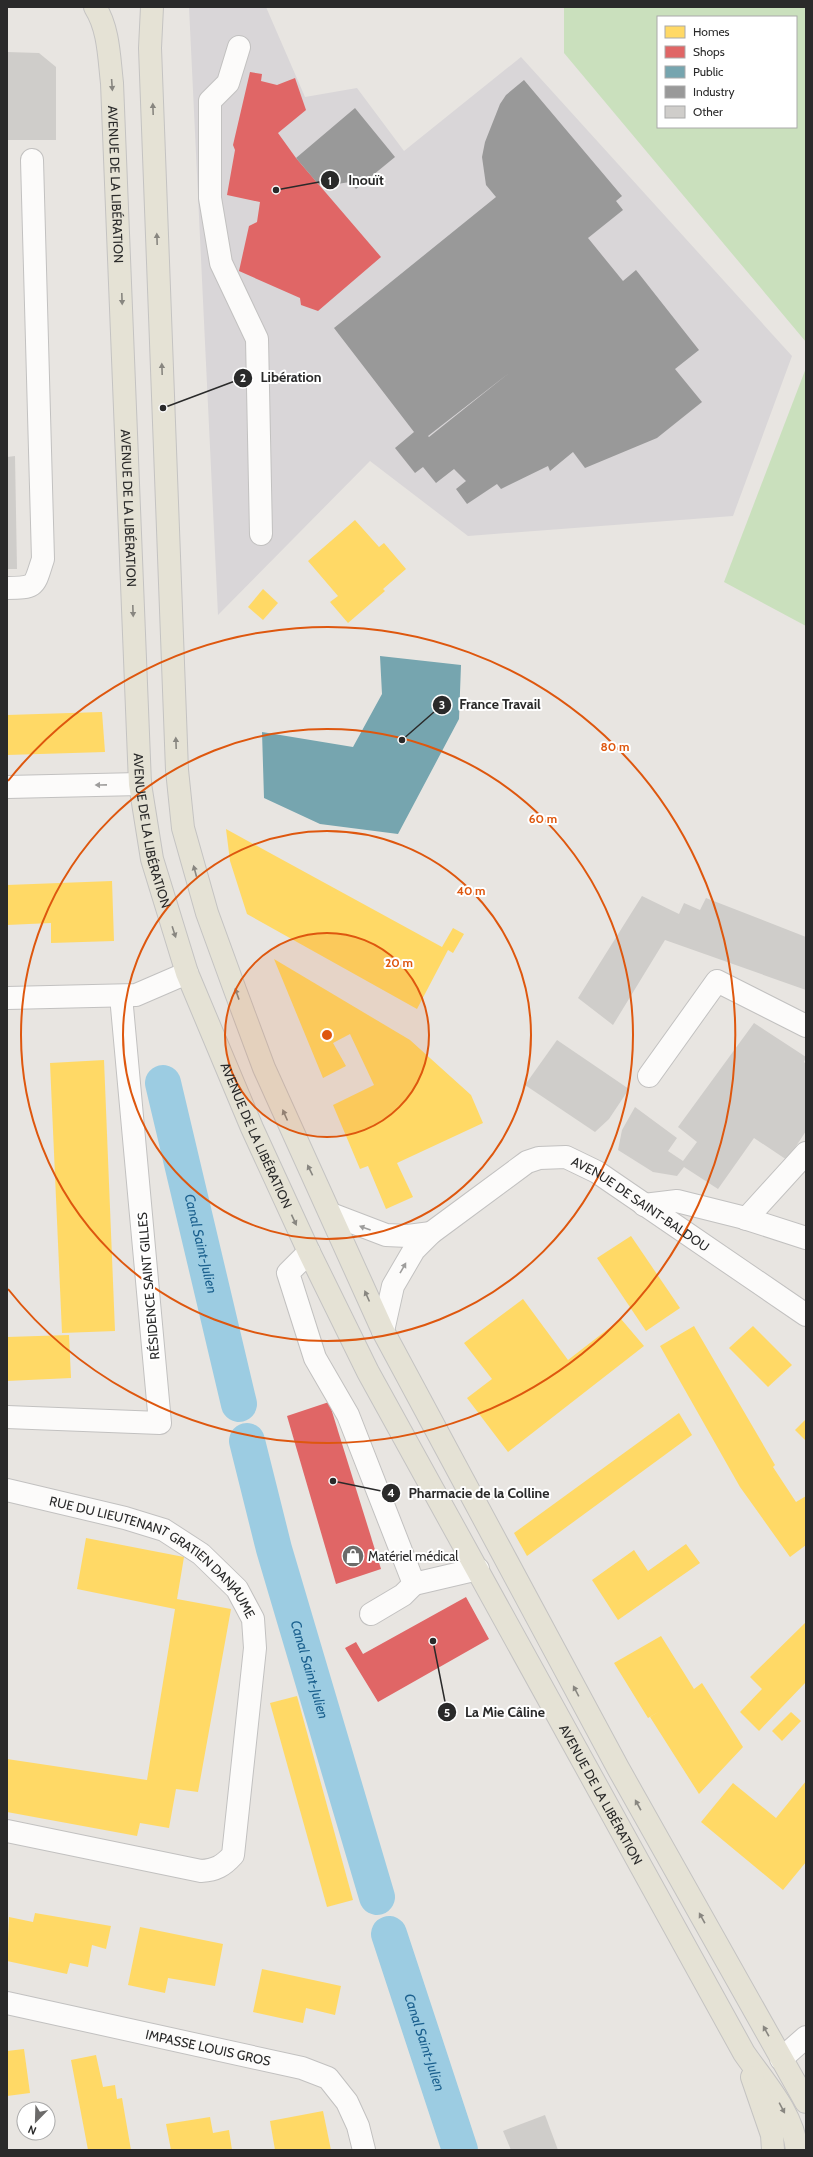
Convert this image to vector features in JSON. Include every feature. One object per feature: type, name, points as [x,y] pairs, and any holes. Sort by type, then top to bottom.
[{"type":"main road","name":"AVENUE DE LA LIBÉRATION","points":[[95,7],[100,15],[108,46],[112,83],[140,784],[152,859],[187,973],[243,1108],[309,1252],[368,1372],[744,2053],[782,2108],[796,2143],[797,2150]]},
{"type":"main road","name":"AVENUE DE LA LIBÉRATION","points":[[152,7],[151,56],[177,770],[183,828],[207,913],[264,1068],[331,1214],[382,1332],[618,1768],[806,2102]]},
{"type":"main road","points":[[744,2053],[772,2135],[773,2150]]},
{"type":"street","points":[[239,47],[228,83],[210,101],[210,198],[220,263],[257,339],[262,534]]},
{"type":"street","points":[[7,588],[28,588],[36,582],[43,559],[32,160]]},
{"type":"street","points":[[7,787],[140,784]]},
{"type":"street","points":[[7,998],[136,995],[187,973]]},
{"type":"street","points":[[649,1076],[718,981],[806,1026]]},
{"type":"street","name":"RÉSIDENCE SAINT GILLES","points":[[7,1417],[160,1423],[121,996]]},
{"type":"street","points":[[746,1219],[806,1153]]},
{"type":"street","name":"AVENUE DE SAINT-BALDOU","points":[[382,1332],[393,1286],[414,1250],[431,1233],[527,1162],[539,1158],[566,1157],[580,1163],[806,1315]]},
{"type":"street","points":[[644,1205],[677,1201],[746,1219],[806,1238]]},
{"type":"street","name":"AVENUE DE SAINT-BALDOU","points":[[331,1214],[386,1235],[408,1236],[431,1233]]},
{"type":"street","points":[[309,1252],[288,1274],[292,1288],[315,1358],[348,1416],[414,1584]]},
{"type":"street","name":"RUE DU LIEUTENANT GRATIEN DANJAUME","points":[[7,1490],[125,1518],[164,1530],[202,1554],[238,1589],[253,1619],[255,1648],[233,1855],[224,1865],[214,1870],[201,1871],[7,1831]]},
{"type":"street","points":[[371,1614],[403,1596],[414,1584],[478,1569]]},
{"type":"street","name":"IMPASSE LOUIS GROS","points":[[7,2003],[302,2068],[328,2078],[347,2102],[358,2126],[364,2150]]},
{"type":"street","points":[[782,2059],[806,2037]]},
{"type":"shaded area","points":[[189,7],[266,7],[305,97],[357,88],[404,151],[521,57],[792,356],[733,516],[468,536],[370,461],[218,615]]},
{"type":"green space","points":[[564,7],[806,7],[806,342],[564,53]]},
{"type":"green space","points":[[806,368],[806,626],[724,582]]},
{"type":"building: Homes","points":[[355,520],[379,547],[384,543],[406,569],[383,589],[385,591],[348,623],[330,602],[338,596],[308,561]]},
{"type":"building: Homes","points":[[263,589],[278,603],[263,620],[248,607]]},
{"type":"building: Homes","points":[[102,712],[105,752],[7,755],[7,715]]},
{"type":"building: Homes","points":[[226,829],[442,947],[453,928],[464,934],[453,953],[448,950],[417,1009],[247,914],[230,861]]},
{"type":"building: Homes","points":[[112,881],[114,941],[51,943],[51,923],[7,925],[7,885]]},
{"type":"building: Homes","points":[[274,959],[410,1040],[471,1095],[483,1123],[397,1163],[413,1197],[386,1209],[368,1166],[360,1169],[333,1105],[374,1085],[350,1034],[333,1043],[346,1066],[323,1078]]},
{"type":"building: Homes","points":[[104,1060],[115,1331],[62,1333],[50,1063]]},
{"type":"building: Homes","points":[[631,1236],[680,1308],[646,1331],[597,1258]]},
{"type":"building: Homes","points":[[523,1299],[568,1360],[621,1319],[644,1346],[508,1452],[467,1398],[492,1379],[464,1343]]},
{"type":"building: Homes","points":[[694,1326],[775,1465],[773,1467],[796,1502],[806,1496],[806,1545],[790,1557],[740,1487],[660,1346]]},
{"type":"building: Homes","points":[[753,1326],[792,1365],[768,1387],[729,1348]]},
{"type":"building: Homes","points":[[69,1335],[71,1378],[7,1381],[7,1337]]},
{"type":"building: Homes","points":[[679,1413],[692,1435],[527,1556],[514,1533]]},
{"type":"building: Homes","points":[[806,1419],[806,1441],[795,1430]]},
{"type":"building: Homes","points":[[86,1538],[184,1557],[177,1599],[231,1609],[198,1792],[176,1789],[169,1828],[140,1823],[137,1836],[7,1812],[7,1759],[147,1780],[175,1609],[77,1589]]},
{"type":"building: Homes","points":[[686,1544],[700,1563],[618,1620],[592,1580],[634,1550],[648,1571]]},
{"type":"building: Homes","points":[[806,1622],[806,1682],[759,1731],[740,1712],[762,1689],[750,1677]]},
{"type":"building: Homes","points":[[661,1636],[694,1689],[702,1683],[743,1747],[699,1794],[650,1717],[660,1711],[648,1718],[614,1663]]},
{"type":"building: Homes","points":[[297,1696],[353,1900],[327,1907],[270,1703]]},
{"type":"building: Homes","points":[[791,1712],[801,1721],[782,1741],[772,1731]]},
{"type":"building: Homes","points":[[806,1781],[806,1862],[783,1890],[701,1822],[733,1783],[776,1818]]},
{"type":"building: Homes","points":[[35,1913],[111,1926],[106,1949],[92,1945],[88,1967],[70,1963],[67,1974],[7,1961],[9,1917],[33,1922]]},
{"type":"building: Homes","points":[[140,1927],[223,1944],[215,1986],[168,1978],[165,1993],[128,1985]]},
{"type":"building: Homes","points":[[262,1969],[341,1986],[335,2015],[306,2008],[303,2023],[253,2012]]},
{"type":"building: Homes","points":[[24,2049],[30,2093],[7,2096],[7,2051]]},
{"type":"building: Homes","points":[[96,2055],[103,2087],[115,2085],[117,2099],[122,2098],[131,2150],[88,2150],[71,2060]]},
{"type":"building: Homes","points":[[323,2111],[331,2150],[275,2150],[270,2121]]},
{"type":"building: Homes","points":[[210,2117],[213,2133],[229,2130],[232,2150],[171,2150],[166,2124]]},
{"type":"building: Shops","points":[[250,72],[262,74],[261,81],[277,85],[295,78],[306,110],[278,133],[296,158],[381,257],[318,311],[301,305],[300,298],[239,271],[249,226],[257,222],[260,202],[227,195],[235,150],[233,145]]},
{"type":"building: Shops","points":[[329,1402],[381,1569],[336,1584],[287,1416]]},
{"type":"building: Shops","points":[[466,1597],[489,1639],[378,1702],[345,1648],[356,1642],[363,1654]]},
{"type":"building: Public","points":[[380,656],[461,665],[459,719],[398,834],[320,824],[264,798],[262,732],[353,747],[382,694]]},
{"type":"building: Industry","points":[[524,80],[622,196],[616,201],[623,210],[588,238],[623,281],[636,270],[699,350],[675,369],[702,402],[657,438],[585,468],[573,452],[550,471],[548,466],[501,489],[497,484],[467,504],[456,489],[466,481],[454,469],[436,483],[423,467],[415,473],[395,448],[414,432],[334,328],[496,197],[486,185],[482,157],[485,142],[500,104],[506,95]],"holes":[[[509,373],[429,437],[428,436]]]},
{"type":"building: Industry","points":[[355,108],[395,157],[356,189],[350,182],[337,184],[327,178],[319,185],[296,158]]},
{"type":"building: Other","points":[[7,52],[39,53],[56,67],[56,140],[7,140]]},
{"type":"building: Other","points":[[15,456],[17,569],[7,569],[7,457]]},
{"type":"building: Other","points":[[642,896],[679,914],[684,903],[700,910],[706,898],[806,937],[806,990],[665,940],[613,1025],[578,998]]},
{"type":"building: Other","points":[[754,1023],[806,1057],[804,1062],[806,1064],[806,1131],[787,1160],[754,1138],[718,1189],[684,1167],[677,1176],[653,1172],[618,1150],[622,1130],[635,1107],[677,1138],[668,1151],[683,1161],[697,1142],[678,1127]]},
{"type":"building: Other","points":[[557,1040],[629,1089],[609,1119],[595,1132],[525,1085]]},
{"type":"building: Other","points":[[545,2115],[558,2150],[511,2150],[503,2131]]},
{"type":"waterway","name":"Canal Saint-Julien","points":[[163,1083],[239,1404]]},
{"type":"waterway","name":"Canal Saint-Julien","points":[[247,1441],[274,1549],[377,1897]]},
{"type":"waterway","name":"Canal Saint-Julien","points":[[389,1934],[460,2150]]},
{"type":"place","name":"Inouït","points":[[276,190]]},
{"type":"place","name":"Libération","points":[[163,408]]},
{"type":"place","name":"France Travail","points":[[402,740]]},
{"type":"place","name":"Pharmacie de la Colline","points":[[333,1481]]},
{"type":"place","name":"Matériel médical","points":[[353,1556]]},
{"type":"place","name":"La Mie Câline","points":[[433,1641]]}]
